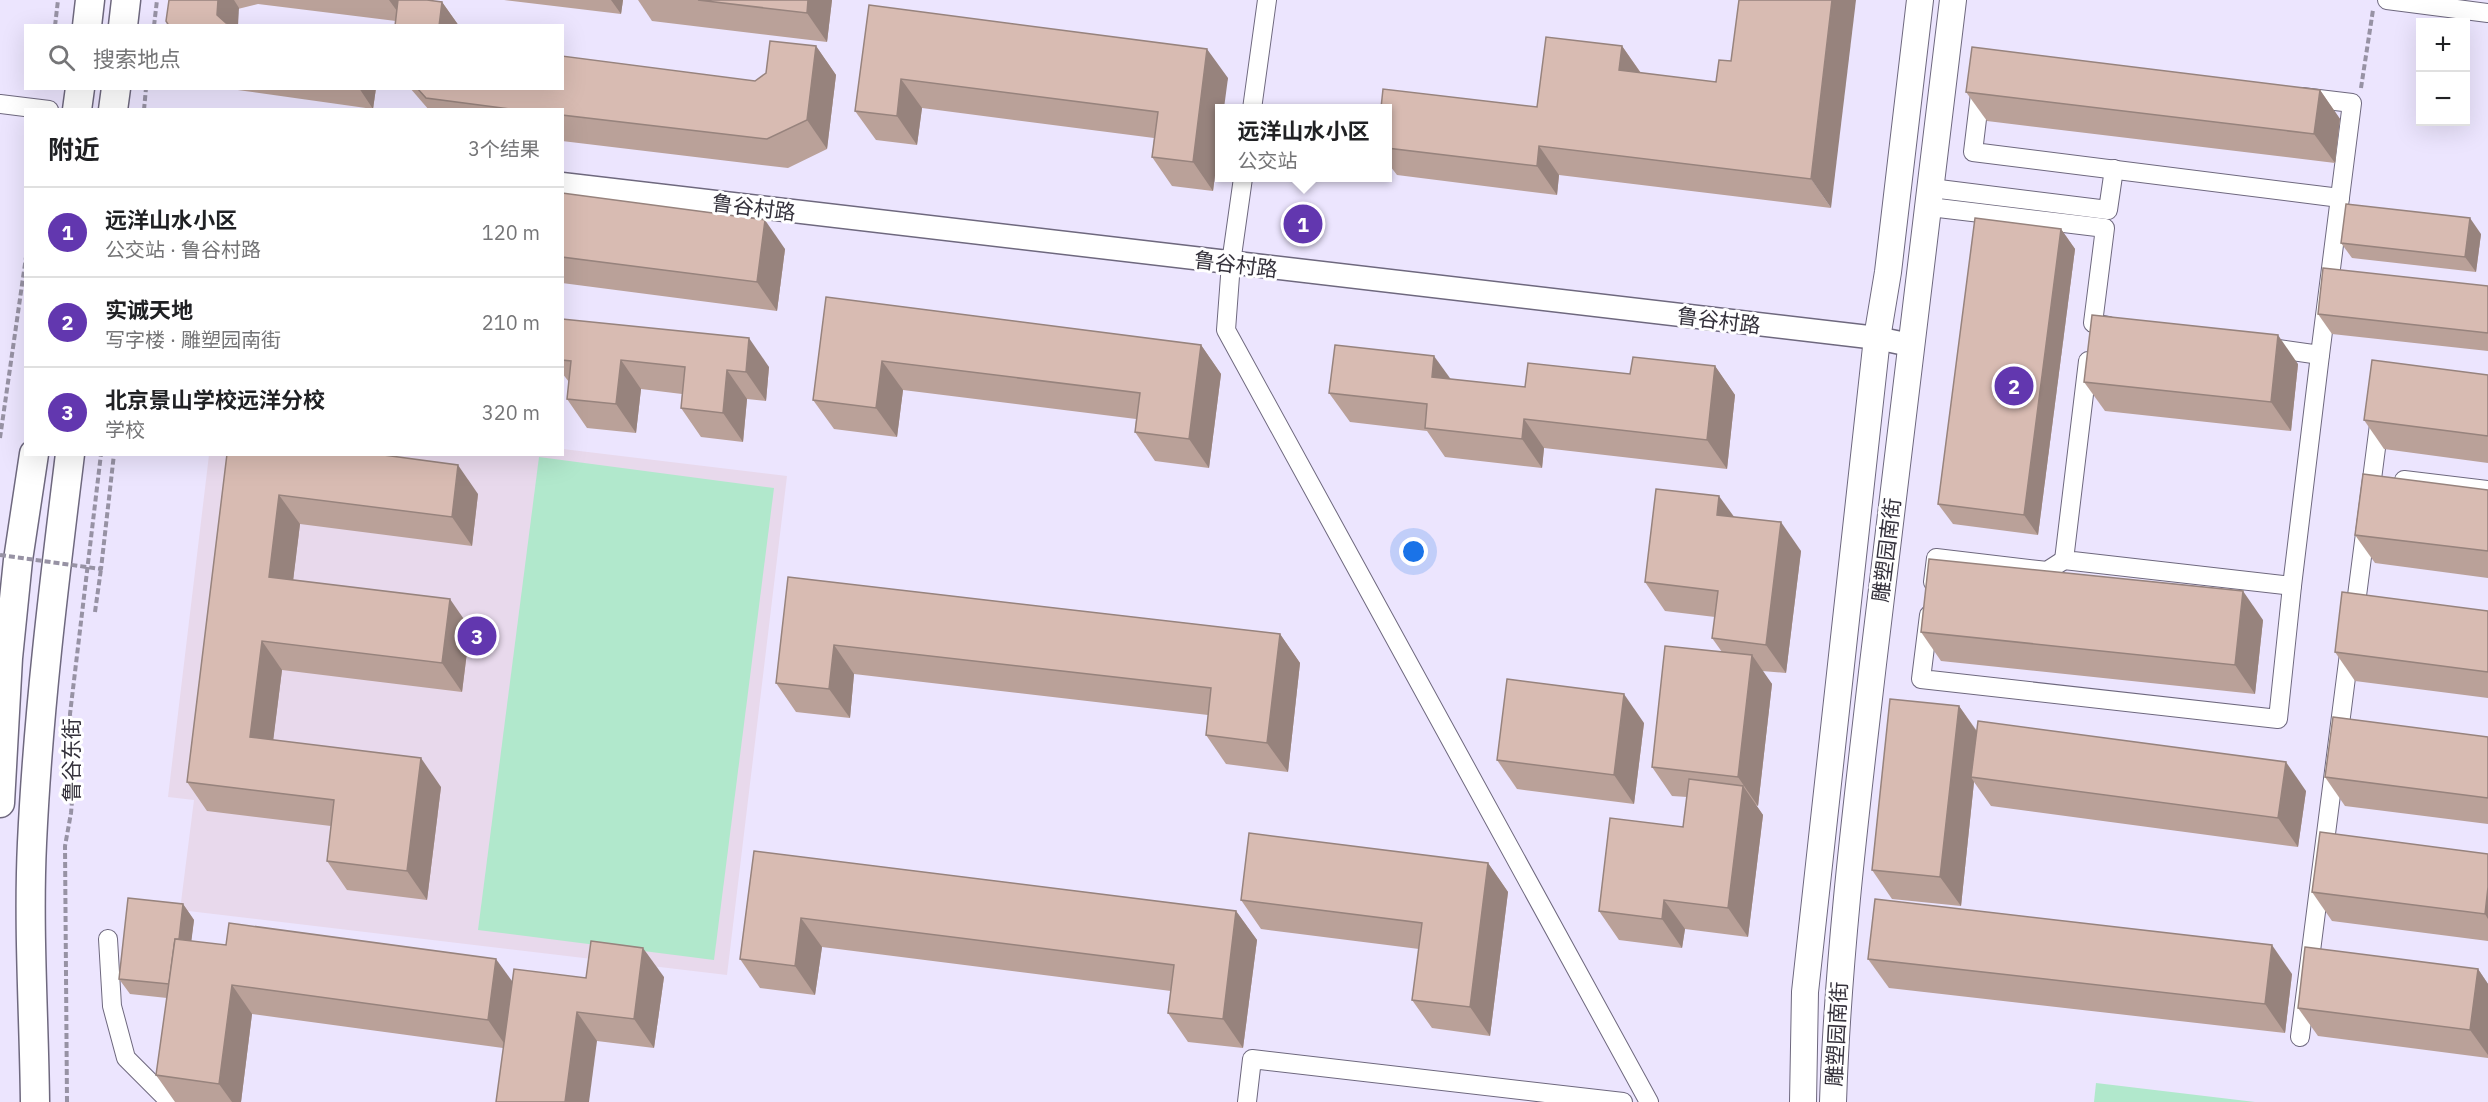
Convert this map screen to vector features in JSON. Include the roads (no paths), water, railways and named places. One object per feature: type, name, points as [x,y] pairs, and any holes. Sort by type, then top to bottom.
[{"type":"main road","points":[[87,24],[90,0]]},
{"type":"main road","points":[[123,24],[126,0]]},
{"type":"main road","name":"雕塑园南街","points":[[1803,1102],[1805,992],[1833,755],[1877,338],[1888,272],[1920,0]]},
{"type":"main road","name":"雕塑园南街","points":[[1833,1102],[1837,1002],[1849,876],[1910,345],[1931,198],[1953,0]]},
{"type":"main road","points":[[77,108],[80,90]]},
{"type":"main road","points":[[113,108],[116,90]]},
{"type":"main road","points":[[0,803],[8,658],[18,560],[34,456]]},
{"type":"main road","name":"鲁谷东街","points":[[35,1102],[32,846],[37,748],[44,664],[70,456]]},
{"type":"street","points":[[1253,104],[1267,0]]},
{"type":"street","points":[[2388,0],[2488,13]]},
{"type":"street","points":[[1983,69],[1973,152],[2340,198]]},
{"type":"street","points":[[2281,94],[2352,103],[2292,586],[2278,719],[1922,679],[1936,558],[2047,572],[2064,560],[2292,586]]},
{"type":"street","points":[[0,104],[33,108]]},
{"type":"street","points":[[2064,560],[2091,335],[2114,170]]},
{"type":"street","points":[[1242,182],[1231,263],[1226,330],[1649,1102]]},
{"type":"street","name":"鲁谷村路","points":[[564,184],[1877,338],[1910,345]]},
{"type":"street","points":[[1931,198],[2107,219]]},
{"type":"street","points":[[2091,335],[2127,328]]},
{"type":"street","points":[[2241,344],[2320,355]]},
{"type":"street","points":[[2300,1037],[2382,398]]},
{"type":"street","points":[[2372,476],[2488,490]]},
{"type":"street","points":[[2357,595],[2381,598]]},
{"type":"street","points":[[2341,722],[2363,724]]},
{"type":"street","points":[[2325,839],[2349,843]]},
{"type":"street","points":[[108,939],[112,1006],[126,1058],[170,1102]]},
{"type":"street","points":[[2310,955],[2334,958]]},
{"type":"street","points":[[1247,1102],[1252,1059],[1623,1102]]},
{"type":"place","name":"远洋山水小区","points":[[1303,224]]},
{"type":"place","name":"实诚天地","points":[[2014,386]]},
{"type":"place","name":"北京景山学校远洋分校","points":[[477,636]]}]
